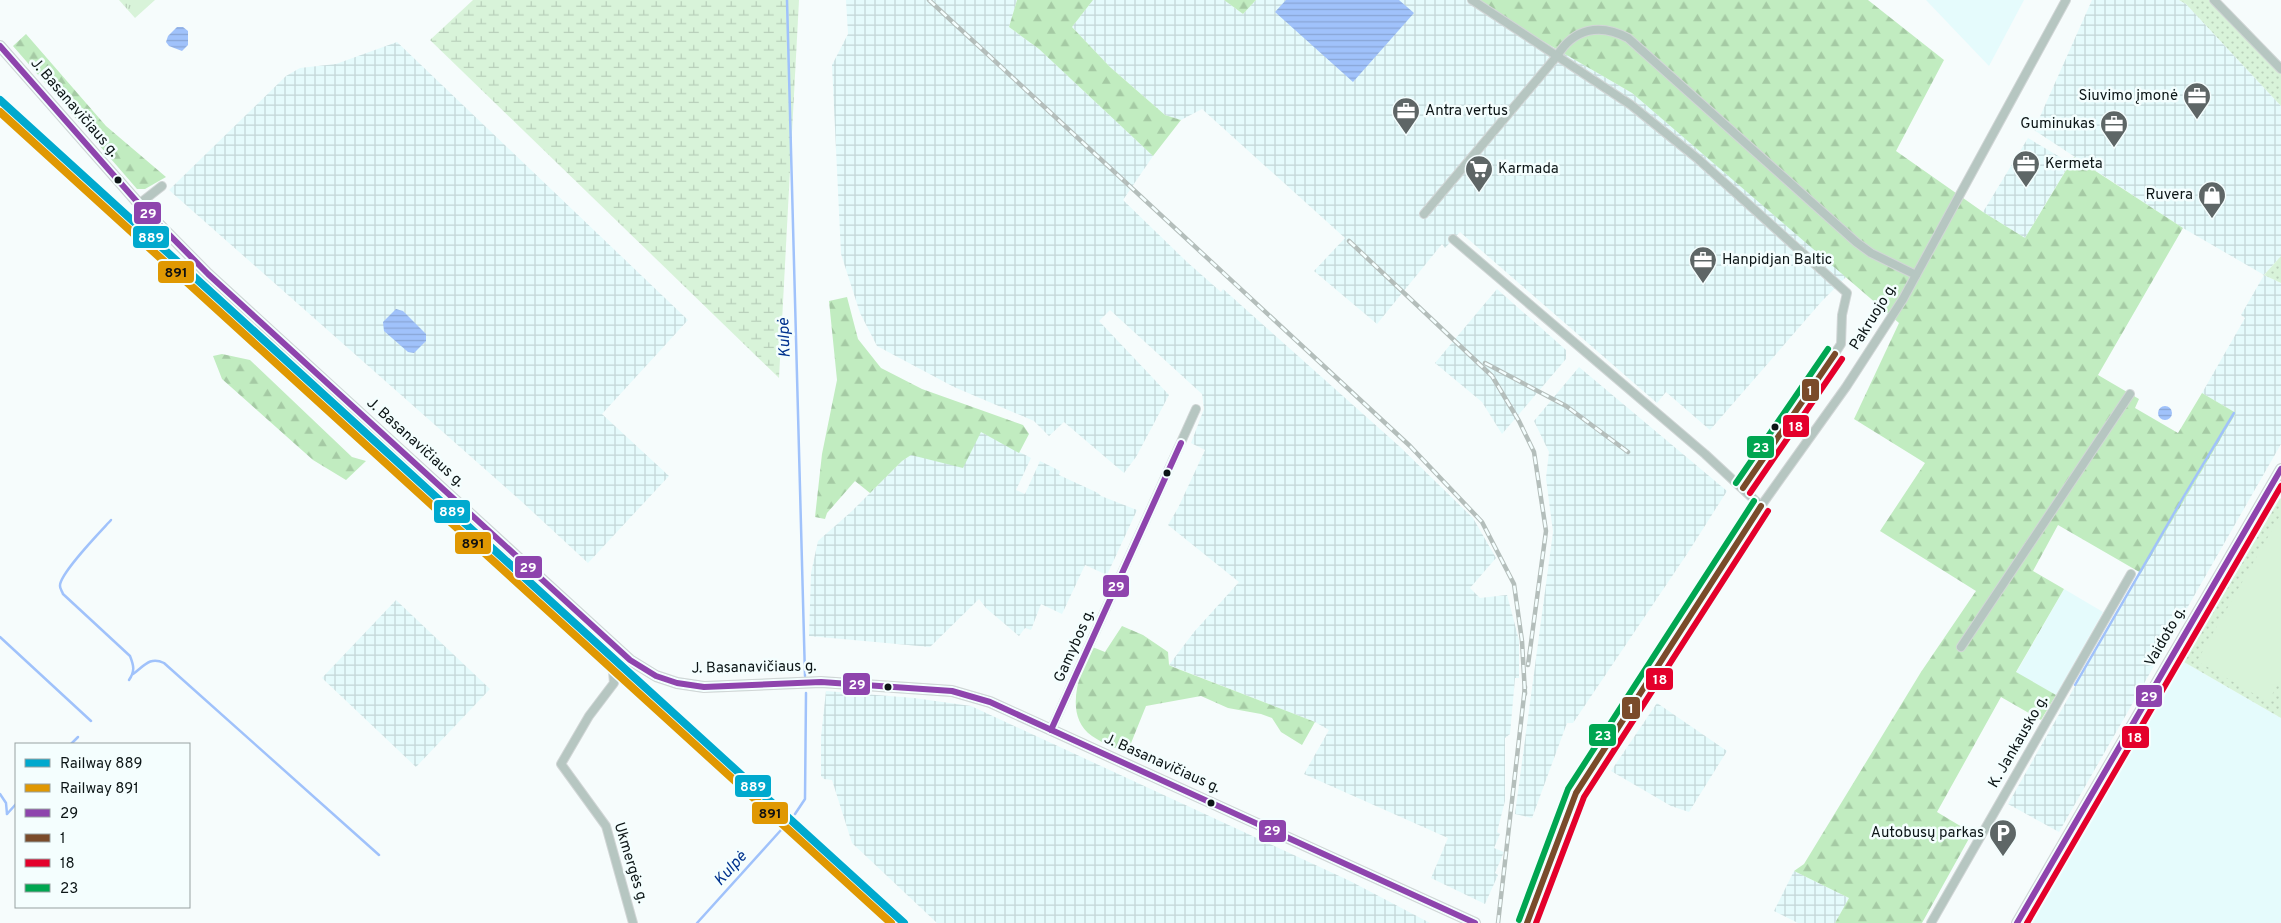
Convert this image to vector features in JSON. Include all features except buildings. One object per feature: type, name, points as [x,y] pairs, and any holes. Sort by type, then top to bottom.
[{"type":"main road","name":"J. Basanavičiaus g.","points":[[0,46],[139,204],[208,274],[630,660],[656,676],[677,683],[704,687],[821,682],[952,691],[990,702],[1475,923]]},
{"type":"main road","name":"Vaidoto g.","points":[[2017,923],[2281,469]]},
{"type":"street","points":[[1472,0],[1631,105],[1698,159],[1847,293],[1842,315],[1841,344],[1761,465],[1743,488]]},
{"type":"street","name":"Pakruojo g.","points":[[1527,923],[1576,793],[1761,506],[1868,354],[1916,275],[2066,0]]},
{"type":"street","points":[[2214,0],[2281,69]]},
{"type":"street","points":[[1424,214],[1563,47],[1573,38],[1585,32],[1609,30],[1628,38],[1856,242],[1871,253],[1916,275]]},
{"type":"street","points":[[139,204],[162,186]]},
{"type":"street","points":[[1453,239],[1743,488],[1761,506]]},
{"type":"street","points":[[1961,647],[2130,394]]},
{"type":"street","name":"Gamybos g.","points":[[1052,730],[1196,409]]},
{"type":"street","name":"Ukmergės g.","points":[[464,532],[608,664],[613,672],[614,683],[589,716],[561,764],[606,826],[632,923]]},
{"type":"street","name":"K. Jankausko g.","points":[[1931,923],[2131,574]]},
{"type":"shaded area","points":[[846,0],[1017,0],[1009,27],[1039,49],[1153,156],[1123,200],[1187,262],[1221,292],[1223,289],[1399,446],[1473,518],[1496,558],[1470,588],[1480,598],[1507,595],[1519,640],[1519,678],[1515,678],[1510,734],[1505,738],[1505,801],[1497,832],[1500,834],[1494,848],[1504,852],[1495,873],[1498,875],[1485,904],[1431,878],[1448,838],[1304,774],[1329,730],[1315,722],[1169,665],[1194,632],[1239,582],[1168,525],[1205,450],[1191,443],[1204,409],[1202,394],[1110,310],[1099,321],[1169,395],[1136,457],[1124,473],[1064,422],[1049,436],[1034,421],[954,387],[877,346],[860,313],[841,254],[832,65],[848,34]]},
{"type":"shaded area","points":[[1093,0],[1224,0],[1243,14],[1256,0],[1472,0],[1632,93],[1846,277],[1822,301],[1710,430],[1666,392],[1657,403],[1460,232],[1445,248],[1442,244],[1377,324],[1314,271],[1345,238],[1202,109],[1181,120],[1165,115],[1110,67],[1072,27]]},
{"type":"shaded area","points":[[1926,0],[2024,0],[1989,66]]},
{"type":"shaded area","points":[[2092,0],[2179,0],[2186,4],[2281,106],[2281,256],[2264,275],[2183,228],[2034,130]]},
{"type":"shaded area","points":[[397,42],[688,320],[602,414],[669,476],[588,563],[521,501],[169,190],[286,76],[300,68],[336,64]]},
{"type":"shaded area","name":"Kermeta","points":[[2028,138],[2070,163],[2025,238],[1983,212]]},
{"type":"shaded area","points":[[2264,275],[2281,283],[2281,444],[2059,832],[2008,804],[2115,616],[2236,413],[2202,393],[2245,318],[2241,315]]},
{"type":"shaded area","points":[[1497,289],[1566,350],[1566,359],[1502,434],[1482,402],[1435,363]]},
{"type":"shaded area","points":[[1579,367],[1727,491],[1687,554],[1573,723],[1567,723],[1532,818],[1515,814],[1553,532],[1546,478],[1549,452],[1534,421]]},
{"type":"shaded area","points":[[981,432],[1031,458],[1016,490],[1025,494],[1040,461],[1060,471],[1059,475],[1101,496],[1137,510],[1107,575],[1085,565],[1062,614],[1041,604],[1031,630],[1025,628],[1019,636],[986,608],[979,599],[930,647],[809,636],[811,573],[818,541],[852,511],[902,461],[911,455],[921,457]]},
{"type":"shaded area","points":[[2064,589],[2103,612],[2056,695],[2016,673]]},
{"type":"shaded area","points":[[396,600],[490,689],[416,767],[322,678]]},
{"type":"shaded area","points":[[2172,655],[2281,718],[2281,923],[2017,923]]},
{"type":"shaded area","points":[[826,691],[914,698],[971,706],[1350,881],[1430,923],[937,923],[852,843],[832,780],[824,779],[821,776],[821,737]]},
{"type":"shaded area","points":[[1657,703],[1727,751],[1689,812],[1671,806],[1611,771]]},
{"type":"shaded area","points":[[1794,871],[1849,898],[1835,923],[1798,923],[1774,911]]},
{"type":"green space","points":[[119,0],[155,0],[135,18]]},
{"type":"green space","points":[[473,0],[799,0],[779,378],[430,40]]},
{"type":"green space","points":[[1017,0],[1093,0],[1072,27],[1110,67],[1165,115],[1181,120],[1153,156],[1039,49],[1009,27]]},
{"type":"green space","points":[[1224,0],[1256,0],[1243,14]]},
{"type":"green space","points":[[1472,0],[1868,0],[1944,60],[1896,151],[1983,212],[2025,238],[2074,157],[2183,228],[2098,375],[2139,399],[2135,408],[2178,433],[2202,393],[2236,413],[2141,573],[2058,525],[2033,571],[2064,589],[2016,672],[2056,695],[2041,720],[2001,697],[1937,812],[1972,833],[1922,923],[1835,923],[1849,898],[1794,871],[1804,864],[1921,672],[1976,591],[1880,531],[1925,463],[1854,419],[1899,323],[1632,93]]},
{"type":"green space","points":[[2179,0],[2214,0],[2281,69],[2281,106],[2186,4]]},
{"type":"green space","points":[[26,34],[106,126],[166,177],[145,189],[137,189],[13,46]]},
{"type":"green space","points":[[2281,256],[2281,283],[2264,275]]},
{"type":"green space","points":[[847,297],[858,339],[881,368],[922,389],[1023,425],[1029,434],[1019,453],[981,432],[963,468],[911,455],[902,461],[870,493],[855,481],[827,513],[825,519],[815,517],[822,454],[837,380],[829,301]]},
{"type":"green space","points":[[222,354],[250,360],[352,457],[366,461],[346,480],[313,460],[222,379],[213,356]]},
{"type":"green space","points":[[2281,499],[2281,718],[2184,662]]},
{"type":"green space","points":[[2281,514],[2281,679],[2268,702],[2197,661]]},
{"type":"green space","points":[[1122,626],[1143,635],[1168,652],[1169,665],[1173,667],[1315,722],[1302,745],[1281,732],[1272,718],[1228,708],[1201,696],[1146,706],[1127,753],[1092,736],[1083,727],[1076,705],[1076,693],[1082,668],[1090,646],[1105,652]]},
{"type":"water","points":[[1286,0],[1399,0],[1414,13],[1353,82],[1275,12]]},
{"type":"water","points":[[177,27],[183,27],[188,31],[188,45],[182,51],[169,46],[166,42],[168,36]]},
{"type":"water","points":[[396,309],[403,311],[426,334],[426,341],[414,353],[408,352],[384,331],[383,322]]},
{"type":"water","points":[[2162,406],[2168,406],[2172,413],[2168,420],[2162,420],[2158,416],[2158,410]]},
{"type":"waterway","name":"Kulpė","points":[[787,0],[805,676]]},
{"type":"waterway","points":[[2075,685],[2234,413]]},
{"type":"waterway","points":[[111,520],[66,572],[61,580],[60,587],[63,594],[130,656],[133,668],[129,680]]},
{"type":"waterway","points":[[0,637],[91,721]]},
{"type":"waterway","points":[[133,674],[151,661],[164,663],[379,855]]},
{"type":"waterway","name":"Kulpė","points":[[795,814],[805,799],[806,693]]},
{"type":"waterway","points":[[72,743],[78,737]]},
{"type":"waterway","points":[[0,794],[6,803],[7,814]]},
{"type":"waterway","points":[[7,814],[15,805]]},
{"type":"waterway","name":"Kulpė","points":[[697,923],[781,830]]},
{"type":"railway","points":[[929,0],[1410,446],[1482,522],[1514,584],[1522,641],[1525,694]]},
{"type":"railway","points":[[1349,241],[1492,376],[1519,421],[1534,452],[1546,531],[1528,665]]},
{"type":"railway","points":[[1485,363],[1566,406],[1628,452]]},
{"type":"railway","points":[[1498,923],[1525,687]]},
{"type":"railway","points":[[846,882],[892,923]]},
{"type":"rail line","name":"889","points":[[0,100],[904,923]]},
{"type":"rail line","name":"891","points":[[0,112],[891,923]]},
{"type":"transit line","name":"29","points":[[0,46],[139,204],[208,274],[630,660],[656,676],[677,683],[704,687],[821,682],[952,691],[990,702],[1475,923]]},
{"type":"transit line","name":"23","points":[[1736,483],[1828,349]]},
{"type":"transit line","name":"1","points":[[1743,488],[1835,354]]},
{"type":"transit line","name":"18","points":[[1750,493],[1842,359]]},
{"type":"transit line","name":"29","points":[[1051,730],[1181,443]]},
{"type":"transit line","name":"29","points":[[2017,923],[2281,469]]},
{"type":"transit line","name":"18","points":[[2027,923],[2281,486]]},
{"type":"transit line","name":"23","points":[[1519,920],[1568,789],[1754,501]]},
{"type":"transit line","name":"1","points":[[1527,923],[1576,793],[1761,506]]},
{"type":"transit line","name":"18","points":[[1536,923],[1584,797],[1768,511]]},
{"type":"place","name":"Siuvimo įmonė","points":[[2197,120]]},
{"type":"place","name":"Antra vertus","points":[[1406,135]]},
{"type":"place","name":"Guminukas","points":[[2114,148]]},
{"type":"place","name":"Kermeta","points":[[2026,188]]},
{"type":"place","name":"Karmada","points":[[1479,193]]},
{"type":"place","name":"Ruvera","points":[[2212,219]]},
{"type":"place","name":"Hanpidjan Baltic","points":[[1703,284]]},
{"type":"place","name":"Autobusų parkas","points":[[2003,857]]}]
